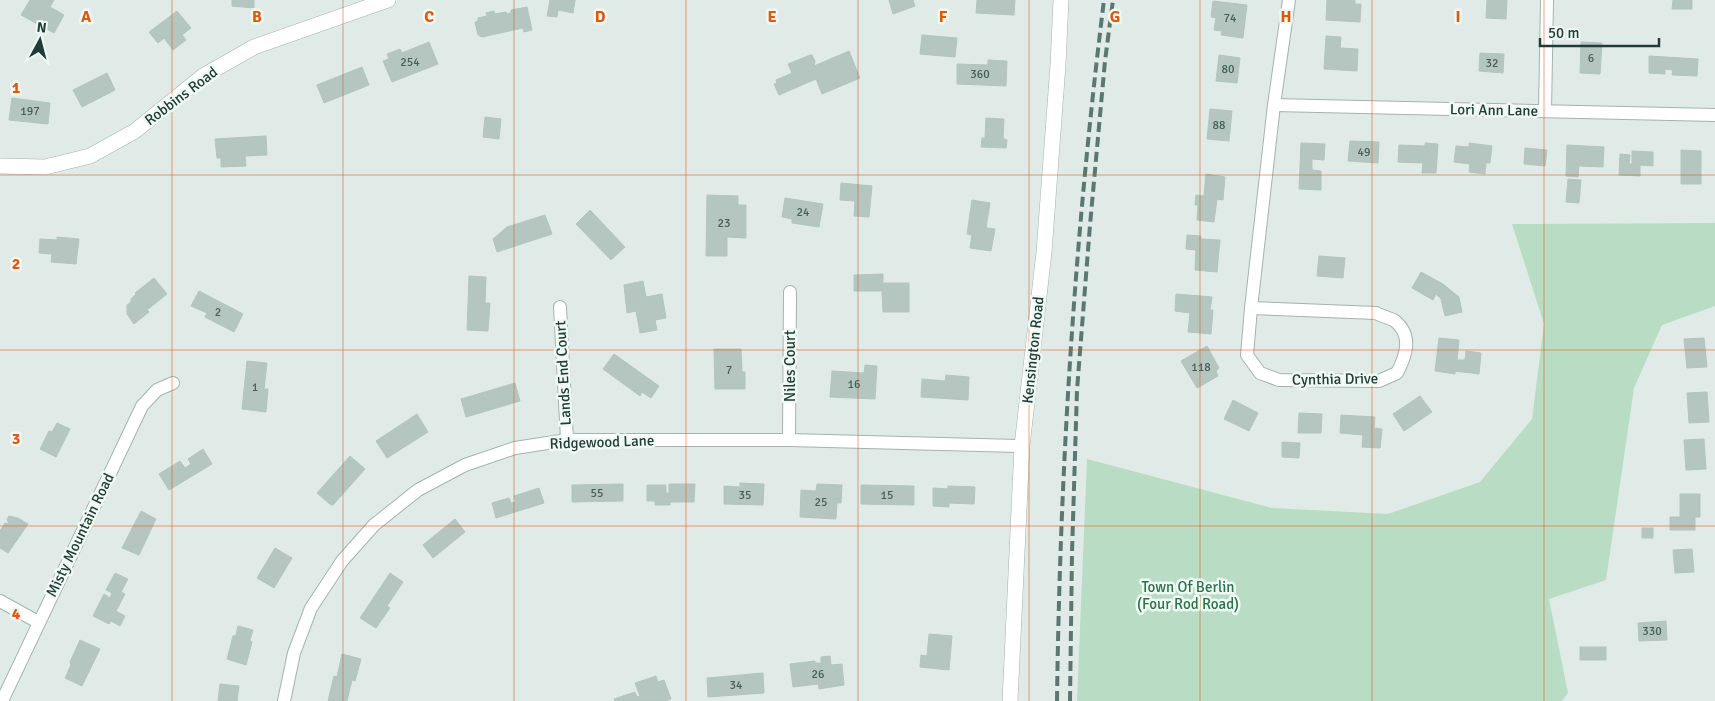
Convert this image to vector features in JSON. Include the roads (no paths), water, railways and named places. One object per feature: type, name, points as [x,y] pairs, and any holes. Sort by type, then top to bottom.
[{"type":"street","name":"Robbins Road","points":[[0,166],[45,167],[90,156],[136,132],[203,76],[254,48],[388,0]]},
{"type":"street","name":"Kensington Road","points":[[1010,701],[1022,446],[1044,252],[1061,0]]},
{"type":"street","name":"Cynthia Drive","points":[[1251,308],[1376,313],[1394,321],[1406,336],[1406,357],[1397,373],[1379,381],[1279,380],[1260,374],[1247,355],[1251,308],[1274,105],[1288,0]]},
{"type":"street","points":[[1544,111],[1547,0]]},
{"type":"street","name":"Lori Ann Lane","points":[[1274,105],[1715,115]]},
{"type":"street","name":"Niles Court","points":[[789,440],[790,292]]},
{"type":"street","name":"Lands End Court","points":[[560,307],[567,440]]},
{"type":"street","name":"Misty Mountain Road","points":[[2,701],[142,406],[157,390],[173,383]]},
{"type":"street","name":"Ridgewood Lane","points":[[284,701],[294,653],[311,608],[342,561],[374,525],[418,490],[465,464],[515,448],[567,440],[789,440],[1022,446]]},
{"type":"street","points":[[0,601],[38,622]]},
{"type":"railway","points":[[1057,701],[1062,526],[1071,350],[1085,175],[1104,0]]},
{"type":"railway","points":[[1070,701],[1077,390],[1105,61],[1113,0]]},
{"type":"park label","name":"Town Of Berlin (Four Rod Road)","points":[[1188,596]]}]
